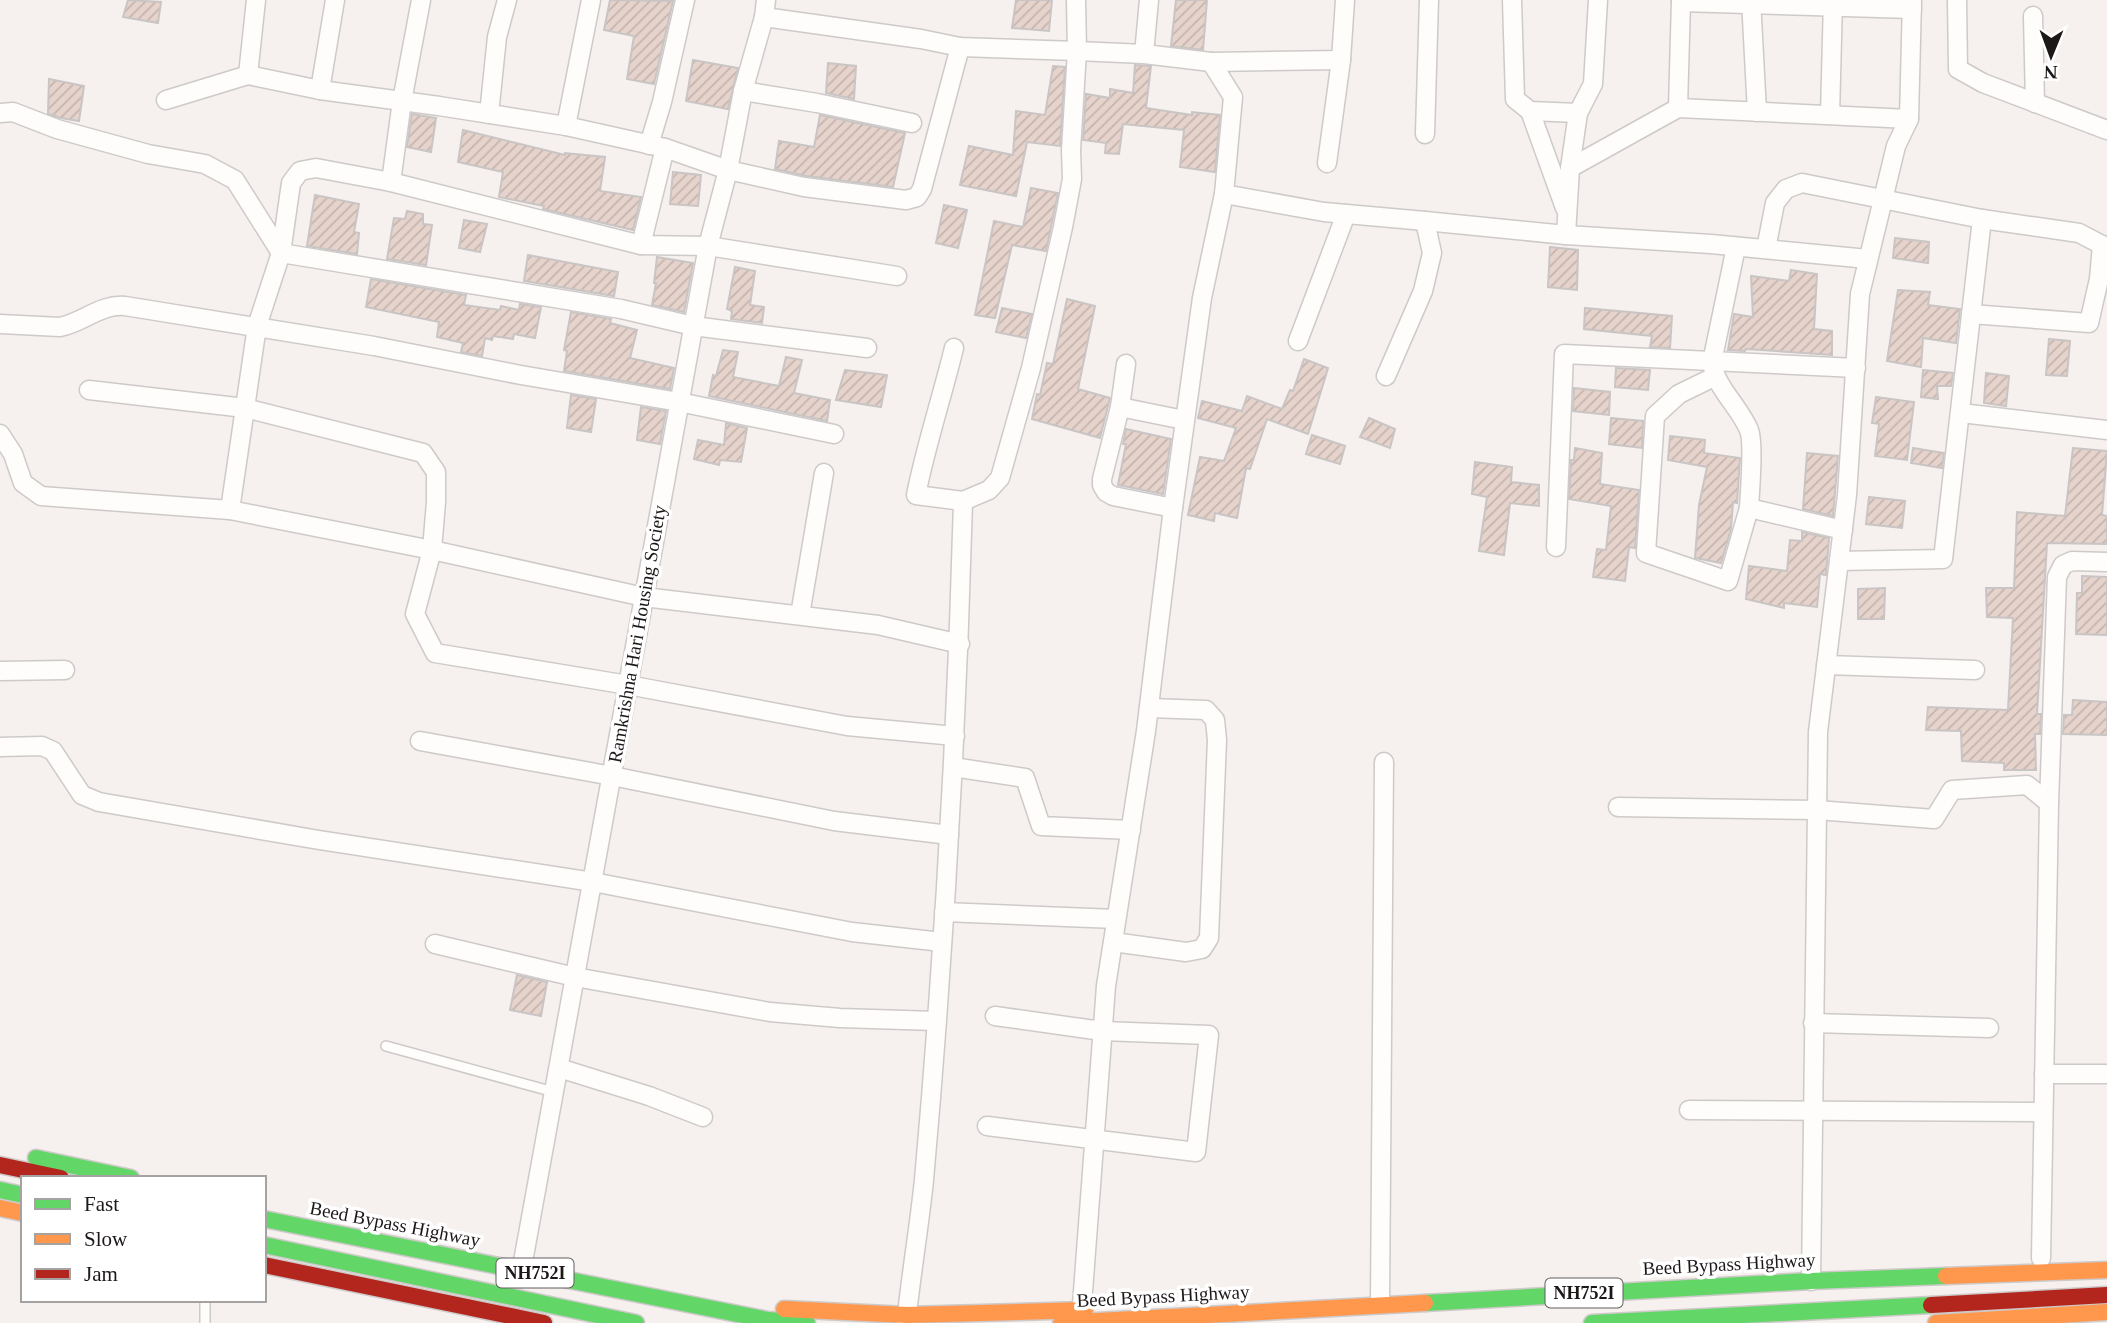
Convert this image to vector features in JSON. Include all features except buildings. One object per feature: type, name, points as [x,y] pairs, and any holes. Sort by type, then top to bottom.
[{"type":"main road","points":[[0,1151],[121,1176]]},
{"type":"main road","points":[[0,1166],[51,1176]]},
{"type":"main road","points":[[0,1190],[21,1195]]},
{"type":"main road","points":[[266,1207],[523,1265],[751,1304],[907,1319],[1081,1316]]},
{"type":"main road","points":[[0,1208],[21,1213]]},
{"type":"main road","name":"Beed Bypass Highway","points":[[266,1219],[523,1265],[768,1320],[807,1323]]},
{"type":"main road","name":"NH752I","points":[[266,1245],[516,1298],[564,1316],[636,1323]]},
{"type":"main road","points":[[1811,1274],[2107,1254]]},
{"type":"main road","points":[[266,1265],[544,1323]]},
{"type":"main road","name":"Beed Bypass Highway","points":[[1061,1323],[1081,1316],[1811,1274],[2107,1270]]},
{"type":"main road","name":"NH752I","points":[[1592,1323],[2107,1295]]},
{"type":"main road","points":[[1936,1323],[2083,1318],[2107,1312]]},
{"type":"street","points":[[248,75],[256,0]]},
{"type":"street","points":[[320,90],[335,0]]},
{"type":"street","points":[[391,182],[402,101],[421,0]]},
{"type":"street","points":[[489,114],[497,37],[507,0]]},
{"type":"street","points":[[566,127],[591,0]]},
{"type":"street","points":[[641,245],[662,102],[685,0]]},
{"type":"street","points":[[954,348],[942,398],[927,443],[916,495],[963,501],[989,490],[1000,478],[1031,368],[1063,227],[1072,179],[1071,150],[1077,51],[1076,0]]},
{"type":"street","points":[[1144,54],[1149,0]]},
{"type":"street","points":[[1328,163],[1341,60],[1345,0]]},
{"type":"street","points":[[1425,134],[1429,0]]},
{"type":"street","points":[[1512,0],[1515,99],[1530,111],[1567,215]]},
{"type":"street","points":[[1566,235],[1570,168],[1578,113],[1593,84],[1598,0]]},
{"type":"street","points":[[1957,0],[1958,69],[1983,83],[2107,130]]},
{"type":"street","points":[[1678,108],[1681,1],[1912,4],[1909,119],[1896,146],[1860,294],[1843,530],[1818,732],[1811,1274]]},
{"type":"street","points":[[1751,2],[1757,112]]},
{"type":"street","points":[[1830,116],[1833,4]]},
{"type":"street","points":[[765,9],[960,47],[1144,54],[1212,62],[1341,60]]},
{"type":"street","name":"Ramkrishna Hari Housing Society","points":[[516,1298],[708,246],[765,9]]},
{"type":"street","points":[[2033,16],[2035,103]]},
{"type":"street","points":[[166,100],[248,75],[320,90],[566,127],[657,146],[728,170],[804,187],[906,200],[917,197],[922,189],[960,47]]},
{"type":"street","points":[[1081,1316],[1106,986],[1149,708],[1184,420],[1202,298],[1224,194],[1233,97],[1212,62]]},
{"type":"street","points":[[743,92],[817,103],[912,122]]},
{"type":"street","points":[[1570,168],[1678,108],[1909,119]]},
{"type":"street","points":[[1530,111],[1578,113]]},
{"type":"street","points":[[0,113],[13,112],[57,129],[148,154],[205,164],[235,180],[281,253],[621,309],[693,326],[867,348]]},
{"type":"street","points":[[230,510],[257,326],[281,253],[291,183],[300,171],[316,168],[391,182],[641,245],[708,246],[897,276]]},
{"type":"street","points":[[1766,249],[1775,203],[1786,189],[1802,183],[1982,219],[2080,233],[2104,246],[2089,323]]},
{"type":"street","points":[[1224,194],[1324,212],[1868,259]]},
{"type":"street","points":[[1298,341],[1346,214]]},
{"type":"street","points":[[1839,561],[1943,559],[1982,219]]},
{"type":"street","points":[[1386,376],[1423,291],[1432,253],[1425,221]]},
{"type":"street","points":[[1713,369],[1655,416],[1646,553],[1728,581],[1749,508],[1751,432],[1713,369],[1736,247]]},
{"type":"street","points":[[0,324],[60,327],[114,305],[374,346],[679,402],[834,434]]},
{"type":"street","points":[[1971,314],[2089,323],[2107,327]]},
{"type":"street","points":[[1556,547],[1564,354],[1713,369],[1856,368]]},
{"type":"street","points":[[1126,364],[1120,407],[1102,485],[1106,492],[1113,496],[1173,508]]},
{"type":"street","points":[[89,390],[245,408],[423,453],[436,472],[436,502],[432,550],[415,614],[435,653],[628,685],[847,726],[955,736]]},
{"type":"street","points":[[1120,407],[1184,420]]},
{"type":"street","points":[[1961,413],[2107,430]]},
{"type":"street","points":[[0,434],[13,454],[23,483],[41,496],[230,510],[432,550],[644,597],[878,625],[960,644]]},
{"type":"street","points":[[800,615],[824,473]]},
{"type":"street","points":[[907,1319],[923,1182],[942,942],[960,644],[963,501]]},
{"type":"street","points":[[1749,508],[1843,530]]},
{"type":"street","points":[[2040,1258],[2049,803],[2057,577],[2063,565],[2072,561],[2107,562]]},
{"type":"street","points":[[1826,665],[1975,670]]},
{"type":"street","points":[[0,671],[65,670]]},
{"type":"street","points":[[1113,942],[1186,952],[1202,949],[1209,938],[1217,740],[1215,720],[1206,710],[1149,708]]},
{"type":"street","points":[[420,741],[834,821],[949,835]]},
{"type":"street","points":[[0,747],[42,746],[53,751],[82,794],[99,802],[319,840],[593,882],[852,932],[942,942]]},
{"type":"street","points":[[1380,1297],[1384,762]]},
{"type":"street","points":[[953,767],[1025,778],[1041,826],[1131,830]]},
{"type":"street","points":[[1618,807],[1816,810],[1934,819],[1952,790],[2027,785],[2049,803]]},
{"type":"street","points":[[944,912],[1116,919]]},
{"type":"street","points":[[435,944],[575,978],[770,1012],[840,1018],[936,1021]]},
{"type":"street","points":[[987,1126],[1196,1152],[1209,1035],[1102,1031],[995,1016]]},
{"type":"street","points":[[1813,1023],[1989,1028]]},
{"type":"street","points":[[559,1068],[649,1096],[704,1117]]},
{"type":"street","points":[[2044,1074],[2107,1074]]},
{"type":"street","points":[[1689,1110],[2043,1112]]},
{"type":"lane","points":[[386,1046],[554,1092]]},
{"type":"lane","points":[[205,1302],[205,1323]]},
{"type":"traffic: fast","points":[[36,1158],[122,1176]]},
{"type":"traffic: fast","points":[[0,1190],[21,1195]]},
{"type":"traffic: fast","points":[[266,1219],[768,1320],[807,1323]]},
{"type":"traffic: fast","points":[[266,1245],[636,1323]]},
{"type":"traffic: fast","points":[[1425,1303],[1946,1276]]},
{"type":"traffic: fast","points":[[1592,1323],[1931,1305]]},
{"type":"traffic: slow","points":[[0,1208],[21,1213]]},
{"type":"traffic: slow","points":[[1946,1276],[2107,1270]]},
{"type":"traffic: slow","points":[[1061,1323],[1425,1303]]},
{"type":"traffic: slow","points":[[784,1309],[907,1315],[1085,1310]]},
{"type":"traffic: slow","points":[[1936,1323],[2107,1312]]},
{"type":"traffic: jam","points":[[0,1165],[52,1176]]},
{"type":"traffic: jam","points":[[266,1265],[544,1323]]},
{"type":"traffic: jam","points":[[1931,1305],[2107,1295]]}]
